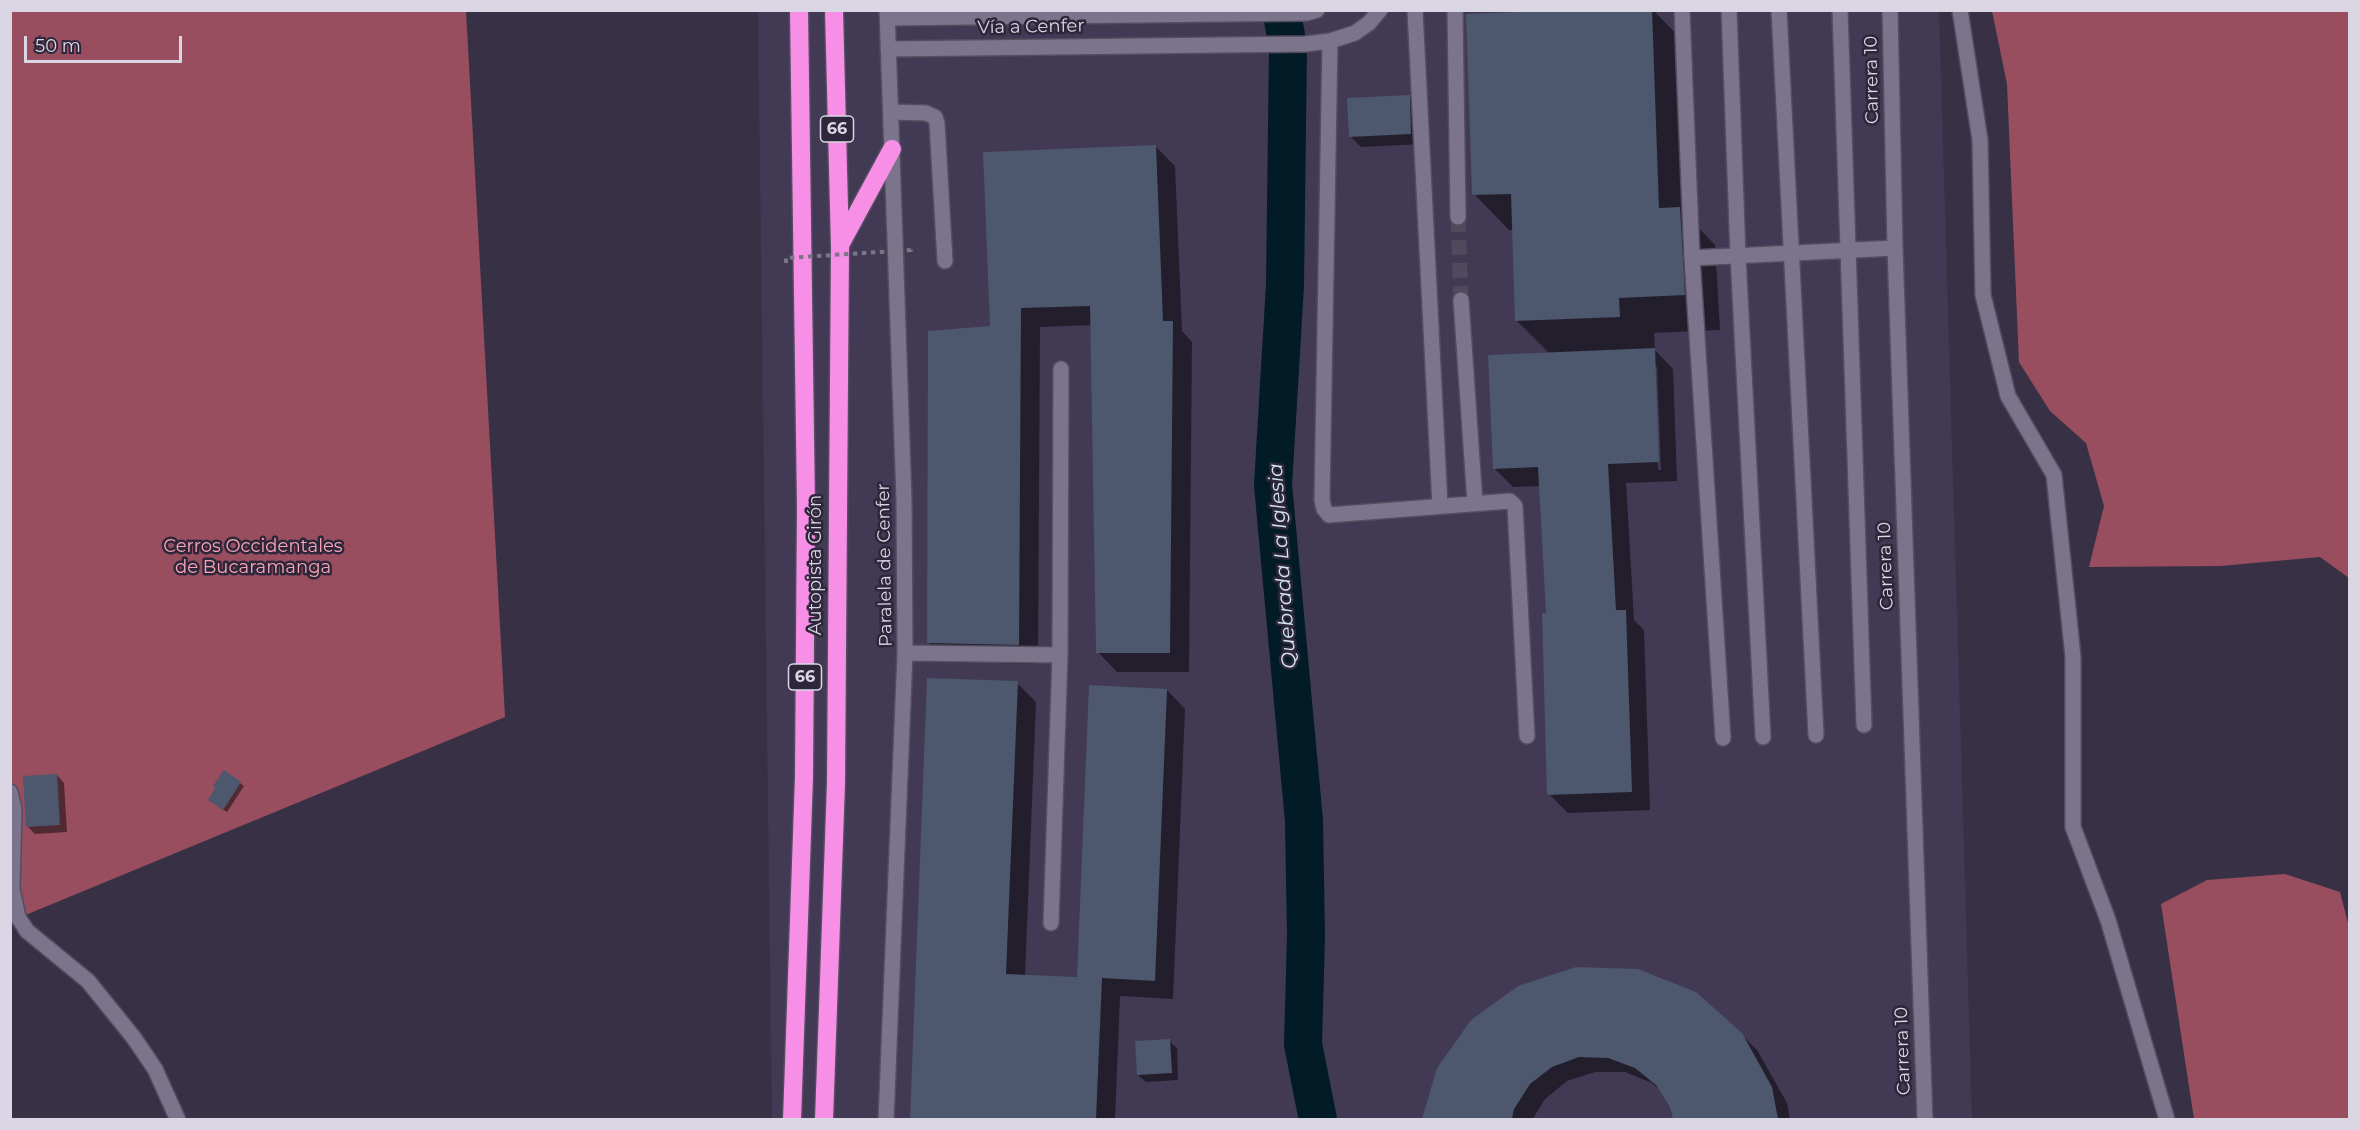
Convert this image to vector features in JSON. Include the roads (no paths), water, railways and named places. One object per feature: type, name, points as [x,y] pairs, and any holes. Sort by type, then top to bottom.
[{"type":"highway","name":"Autopista Girón","points":[[792,1119],[804,777],[806,506],[799,10]]},
{"type":"highway","name":"Autopista Girón","points":[[824,1119],[836,783],[840,247],[834,10]]},
{"type":"highway","points":[[840,247],[892,149]]},
{"type":"street","name":"Vía a Cenfer","points":[[888,49],[1305,44],[1330,41],[1355,33],[1369,23],[1380,10]]},
{"type":"street","points":[[1415,10],[1440,506]]},
{"type":"street","points":[[1455,10],[1458,217]]},
{"type":"street","points":[[1682,10],[1692,258],[1723,738]]},
{"type":"street","points":[[1729,10],[1738,256],[1762,737]]},
{"type":"street","points":[[1779,10],[1816,735]]},
{"type":"street","points":[[1840,10],[1864,725]]},
{"type":"street","name":"Carrera 10","points":[[1890,10],[1895,248],[1924,1119]]},
{"type":"street","points":[[1960,10],[1980,140],[1983,295],[2008,396],[2054,475],[2073,657],[2073,827],[2108,920],[2167,1119]]},
{"type":"street","name":"Vía a Cenfer","points":[[887,14],[1312,12]]},
{"type":"street","name":"Paralela de Cenfer","points":[[886,1119],[905,653],[904,500],[887,14]]},
{"type":"street","points":[[1330,41],[1322,500],[1324,509],[1329,515],[1510,501],[1515,506],[1527,736]]},
{"type":"street","points":[[891,112],[926,113],[934,117],[937,123],[945,261]]},
{"type":"street","points":[[1692,258],[1895,248]]},
{"type":"street","points":[[1461,300],[1475,503]]},
{"type":"street","points":[[1051,923],[1060,655],[1062,369]]},
{"type":"street","points":[[905,653],[1060,655]]},
{"type":"street","points":[[10,792],[14,809],[12,889],[18,917],[27,931],[88,981],[128,1030],[154,1070],[178,1119]]},
{"type":"waterway","name":"Quebrada La Iglesia","points":[[1281,10],[1288,46],[1285,285],[1273,485],[1304,821],[1306,936],[1303,1044],[1318,1120]]},
{"type":"tunnel","points":[[1458,217],[1461,300]]},
{"type":"park label","name":"Cerros Occidentales de Bucaramanga","points":[[253,557]]}]
